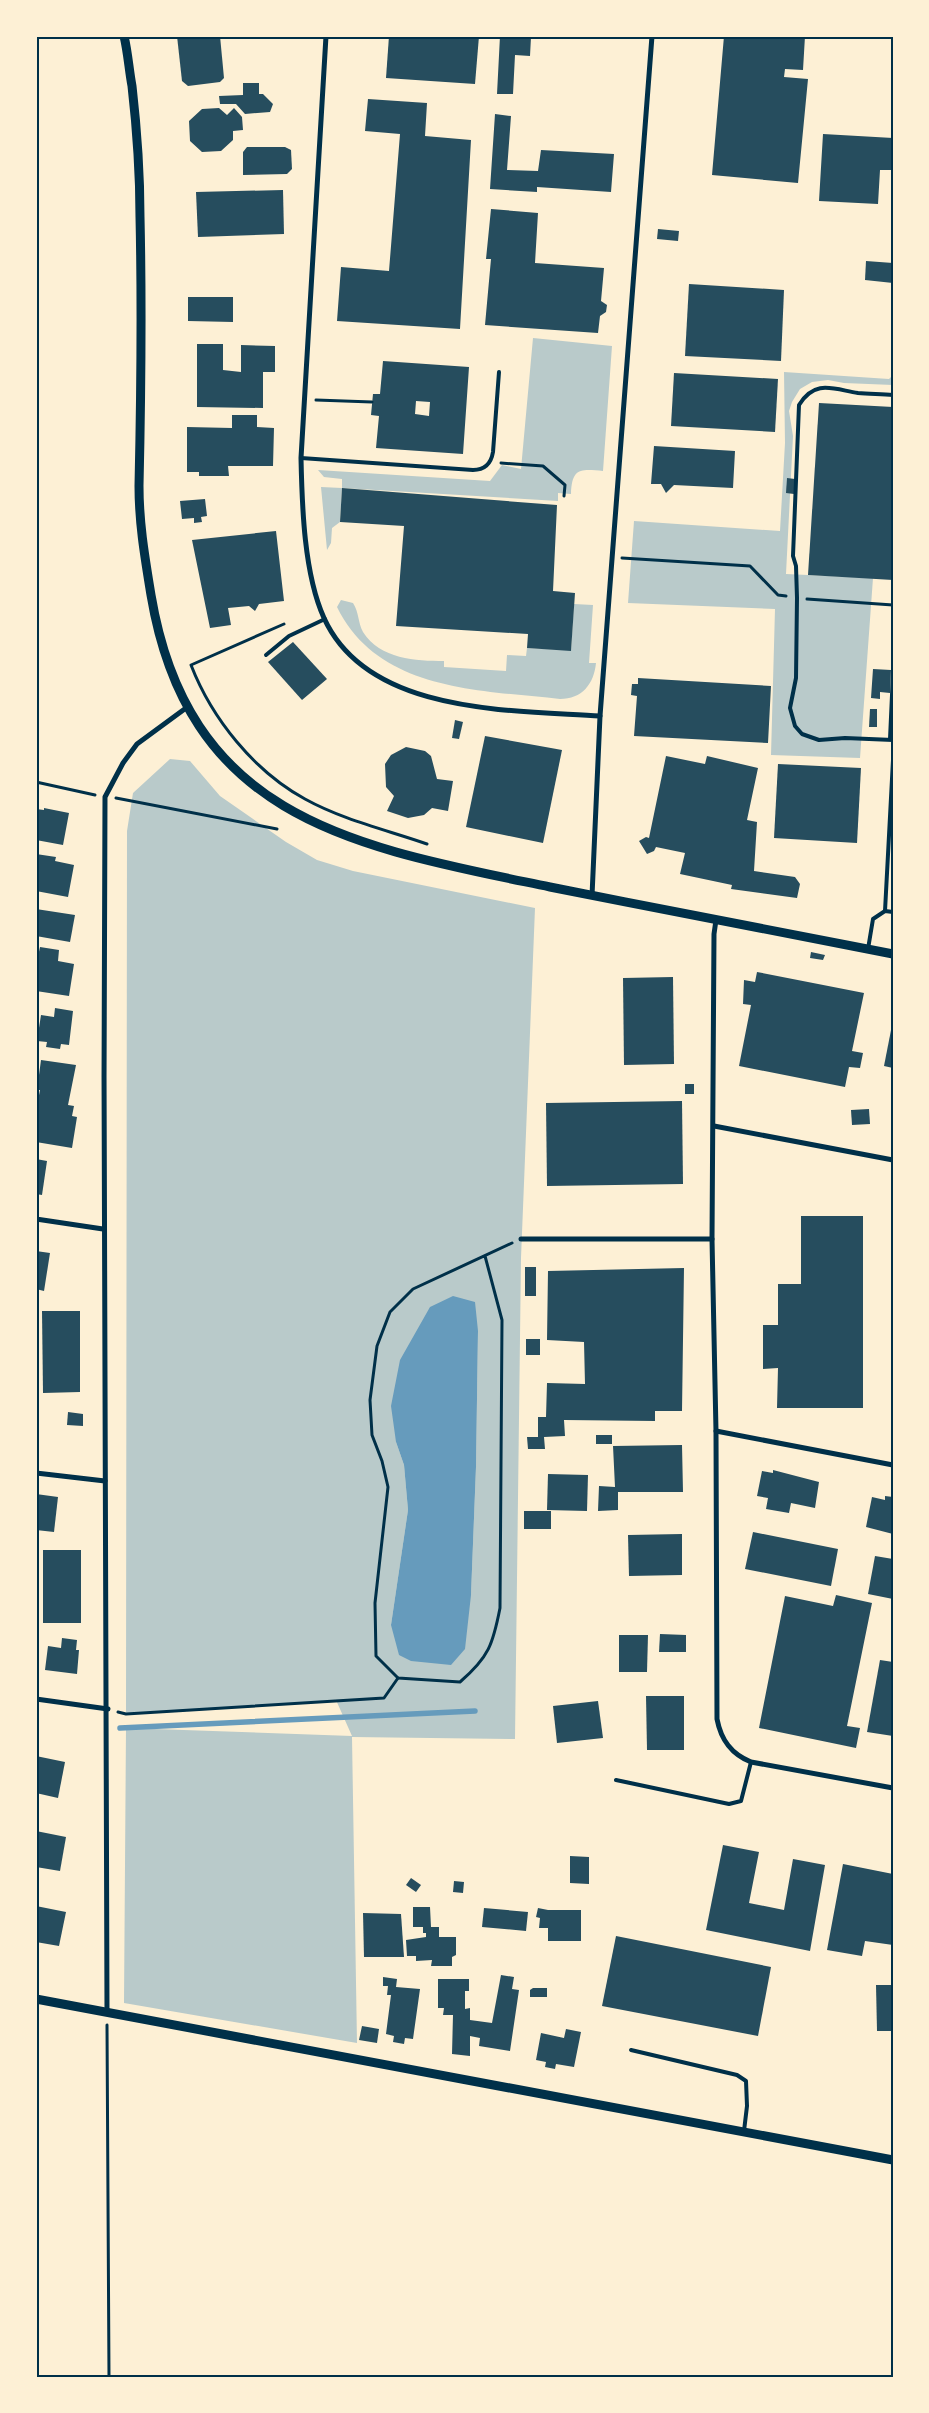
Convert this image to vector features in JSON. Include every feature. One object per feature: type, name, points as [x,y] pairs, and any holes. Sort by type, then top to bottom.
[{"type":"street","points":[[124,36],[139,142],[142,384],[140,534],[160,640],[166,660],[186,708],[203,732],[250,783],[270,799],[318,825],[375,846],[425,860],[592,896],[893,954]]},
{"type":"street","points":[[326,36],[300,458],[306,541],[311,571],[325,619],[351,656],[370,672],[416,693],[467,705],[600,716]]},
{"type":"street","points":[[592,896],[600,716],[652,36]]},
{"type":"street","points":[[107,2012],[108,1709],[104,1481],[103,1229],[105,796],[123,763],[137,744],[186,708]]},
{"type":"street","points":[[716,920],[714,941],[712,1239],[716,1431],[717,1720],[722,1739],[727,1746],[741,1758],[751,1762],[893,1788]]},
{"type":"street","points":[[714,1126],[893,1160]]},
{"type":"street","points":[[36,1219],[103,1229]]},
{"type":"street","points":[[521,1239],[712,1239]]},
{"type":"street","points":[[716,1431],[893,1465]]},
{"type":"street","points":[[36,1473],[104,1481]]},
{"type":"street","points":[[36,1699],[108,1709]]},
{"type":"street","points":[[36,1999],[744,2133],[893,2159]]},
{"type":"lane","points":[[300,458],[473,470],[482,469],[490,462],[493,452],[499,372]]},
{"type":"lane","points":[[893,395],[858,393],[826,387],[814,389],[804,396],[799,405],[793,556],[796,566],[797,598],[796,678],[790,708],[795,726],[802,734],[819,740],[891,739],[893,673]]},
{"type":"lane","points":[[266,655],[289,636],[325,619]]},
{"type":"lane","points":[[885,911],[893,760]]},
{"type":"lane","points":[[868,949],[873,919],[885,911],[893,912]]},
{"type":"lane","points":[[616,1780],[729,1804],[741,1801],[751,1762]]},
{"type":"lane","points":[[632,2050],[737,2075],[746,2081],[747,2106],[744,2133]]},
{"type":"path","points":[[303,399],[372,402]]},
{"type":"path","points":[[490,462],[543,466],[565,485],[564,496]]},
{"type":"path","points":[[612,556],[750,566],[778,595],[893,605]]},
{"type":"path","points":[[285,624],[191,665],[199,685],[210,704],[234,739],[271,776],[305,799],[343,816],[435,846]]},
{"type":"path","points":[[36,782],[277,830]]},
{"type":"path","points":[[484,1256],[502,1320],[500,1608],[497,1625],[493,1642],[475,1668],[460,1682],[398,1678],[376,1656],[375,1603],[388,1487],[382,1461],[372,1435],[370,1400],[377,1346],[390,1312],[413,1289],[484,1256],[521,1239]]},
{"type":"path","points":[[108,1709],[126,1714],[384,1698],[398,1678]]},
{"type":"path","points":[[107,2012],[109,2377]]},
{"type":"shaded area","points":[[533,338],[612,346],[603,471],[588,470],[579,472],[573,479],[571,494],[558,493],[558,501],[342,488],[342,479],[324,477],[318,470],[490,481],[502,465],[521,469]]},
{"type":"shaded area","points":[[784,372],[889,379],[893,375],[893,385],[844,383],[828,380],[812,382],[800,389],[789,411],[793,436],[786,574],[873,578],[860,758],[771,755],[775,609],[628,603],[634,521],[780,531],[785,443]]},
{"type":"shaded area","points":[[321,487],[342,488],[340,522],[332,528],[331,543],[327,550]]},
{"type":"shaded area","points":[[341,600],[353,603],[363,632],[370,641],[389,653],[411,659],[444,661],[444,667],[506,671],[507,655],[526,656],[527,648],[571,650],[574,604],[593,605],[589,663],[596,663],[595,671],[590,684],[581,693],[560,699],[497,693],[433,681],[404,671],[378,656],[355,635],[337,607]]},
{"type":"shaded area","points":[[170,759],[190,761],[220,796],[286,842],[317,860],[353,871],[535,908],[521,1258],[515,1739],[352,1737],[357,2043],[124,2003],[126,1728],[352,1736],[336,1700],[126,1714],[127,831],[133,793]],"holes":[[[478,1331],[476,1467],[471,1595],[391,1625],[408,1510],[404,1465],[396,1442]]]},
{"type":"water","points":[[453,1296],[475,1302],[478,1331],[476,1467],[471,1595],[465,1649],[451,1665],[411,1661],[399,1655],[391,1625],[408,1510],[404,1465],[396,1442],[391,1406],[400,1360],[430,1307]]},
{"type":"building","points":[[177,36],[220,36],[224,78],[220,82],[188,86],[182,81]]},
{"type":"building","points":[[389,36],[479,36],[475,84],[386,78]]},
{"type":"building","points":[[500,36],[531,37],[530,56],[515,55],[513,94],[497,94]]},
{"type":"building","points":[[724,36],[805,36],[803,70],[785,69],[784,77],[808,79],[798,183],[712,175]]},
{"type":"building","points":[[243,83],[259,83],[259,94],[263,94],[273,104],[270,112],[245,114],[236,104],[220,104],[219,96],[243,95]]},
{"type":"building","points":[[368,99],[427,103],[425,136],[471,140],[460,329],[337,321],[341,267],[389,271],[400,134],[365,131]]},
{"type":"building","points":[[219,108],[227,115],[234,108],[242,117],[243,130],[233,131],[233,140],[221,151],[202,152],[190,141],[189,121],[202,109]]},
{"type":"building","points":[[495,114],[511,116],[507,170],[538,171],[541,150],[614,154],[611,192],[537,187],[537,192],[490,189]]},
{"type":"building","points":[[823,134],[893,138],[893,170],[880,170],[878,204],[819,201]]},
{"type":"building","points":[[247,147],[285,147],[291,150],[292,169],[287,174],[243,175],[243,152]]},
{"type":"building","points":[[283,190],[284,234],[198,237],[196,192]]},
{"type":"building","points":[[491,209],[538,213],[535,263],[604,268],[601,301],[607,305],[606,312],[600,316],[598,333],[485,325],[491,259],[486,259]]},
{"type":"building","points":[[658,229],[679,231],[678,241],[657,239]]},
{"type":"building","points":[[866,261],[893,263],[893,283],[865,280]]},
{"type":"building","points":[[689,284],[784,290],[781,361],[685,356]]},
{"type":"building","points":[[188,297],[233,297],[233,322],[188,321]]},
{"type":"building","points":[[197,344],[223,344],[223,370],[241,372],[241,345],[275,346],[275,372],[263,372],[263,408],[197,407]]},
{"type":"building","points":[[383,361],[469,367],[463,454],[376,448],[379,416],[371,415],[373,394],[380,394]],"holes":[[[416,401],[430,402],[429,416],[415,414]]]},
{"type":"building","points":[[674,373],[778,379],[775,432],[671,426]]},
{"type":"building","points":[[819,403],[893,407],[893,580],[808,575]]},
{"type":"building","points":[[232,415],[257,415],[257,427],[274,428],[273,466],[228,466],[229,476],[199,476],[199,472],[187,472],[187,427],[232,428]]},
{"type":"building","points":[[654,446],[735,451],[733,488],[674,485],[666,493],[661,484],[651,484]]},
{"type":"building","points":[[787,478],[795,479],[794,494],[786,493]]},
{"type":"building","points":[[342,488],[557,505],[553,591],[575,593],[571,651],[527,648],[528,634],[396,626],[404,526],[340,522]]},
{"type":"building","points":[[205,499],[207,516],[201,517],[202,522],[194,523],[194,518],[182,519],[180,501]]},
{"type":"building","points":[[276,531],[284,601],[259,604],[255,611],[249,606],[228,608],[231,625],[210,628],[192,540]]},
{"type":"building","points":[[293,642],[327,679],[302,700],[268,662]]},
{"type":"building","points":[[873,669],[891,670],[890,693],[880,692],[880,699],[871,698]]},
{"type":"building","points":[[638,678],[771,686],[768,743],[634,736],[637,696],[631,695],[632,684],[638,684]]},
{"type":"building","points":[[870,709],[877,709],[877,727],[869,727]]},
{"type":"building","points":[[455,720],[463,722],[459,739],[452,738]]},
{"type":"building","points":[[485,736],[562,750],[543,843],[466,827]]},
{"type":"building","points":[[406,747],[425,751],[431,756],[437,779],[453,781],[448,811],[432,808],[424,815],[408,818],[387,811],[394,796],[386,787],[385,764],[391,755]]},
{"type":"building","points":[[666,756],[705,764],[707,756],[758,768],[747,820],[757,822],[754,871],[795,877],[800,884],[797,898],[731,889],[732,885],[680,874],[685,853],[656,847],[654,851],[647,854],[639,841],[646,837],[649,838]]},
{"type":"building","points":[[778,764],[861,768],[857,843],[774,838]]},
{"type":"building","points":[[44,808],[69,813],[63,845],[36,840],[36,809],[44,810]]},
{"type":"building","points":[[36,854],[56,857],[55,861],[74,865],[68,897],[36,891]]},
{"type":"building","points":[[36,909],[75,915],[70,942],[36,936]]},
{"type":"building","points":[[40,947],[59,950],[58,961],[74,964],[69,996],[36,991],[36,966]]},
{"type":"building","points":[[811,952],[825,955],[823,960],[810,958]]},
{"type":"building","points":[[757,972],[864,993],[852,1051],[863,1053],[860,1068],[849,1067],[845,1087],[739,1066],[751,1005],[743,1004],[744,980],[755,982]]},
{"type":"building","points":[[673,977],[674,1064],[624,1065],[623,978]]},
{"type":"building","points":[[55,1008],[73,1011],[69,1045],[61,1044],[60,1049],[46,1047],[47,1042],[37,1041],[41,1015],[54,1017]]},
{"type":"building","points":[[893,1025],[893,1068],[884,1066]]},
{"type":"building","points":[[41,1060],[76,1065],[68,1105],[74,1106],[72,1116],[77,1117],[72,1148],[36,1142],[36,1111],[40,1090],[37,1090]]},
{"type":"building","points":[[685,1084],[694,1084],[694,1094],[685,1094]]},
{"type":"building","points":[[682,1101],[683,1184],[547,1186],[546,1103]]},
{"type":"building","points":[[869,1109],[870,1124],[852,1125],[851,1110]]},
{"type":"building","points":[[36,1159],[47,1161],[42,1195],[36,1194]]},
{"type":"building","points":[[801,1216],[863,1216],[863,1408],[777,1408],[778,1368],[763,1369],[763,1325],[778,1325],[778,1284],[801,1284]]},
{"type":"building","points":[[36,1251],[50,1253],[44,1291],[36,1289]]},
{"type":"building","points":[[525,1267],[536,1267],[536,1296],[525,1296]]},
{"type":"building","points":[[684,1268],[682,1411],[655,1411],[655,1421],[564,1420],[565,1436],[544,1437],[545,1449],[528,1449],[527,1437],[538,1437],[538,1417],[546,1417],[547,1383],[585,1384],[584,1342],[547,1340],[548,1271]]},
{"type":"building","points":[[42,1311],[80,1311],[80,1392],[43,1393]]},
{"type":"building","points":[[526,1339],[540,1339],[540,1355],[526,1355]]},
{"type":"building","points":[[68,1412],[83,1414],[83,1426],[67,1425]]},
{"type":"building","points":[[596,1435],[612,1435],[612,1444],[596,1444]]},
{"type":"building","points":[[682,1445],[683,1492],[618,1492],[618,1510],[598,1511],[599,1486],[615,1487],[613,1446]]},
{"type":"building","points":[[773,1470],[819,1482],[815,1508],[791,1503],[789,1513],[766,1509],[768,1498],[757,1496],[762,1471],[773,1473]]},
{"type":"building","points":[[548,1474],[588,1475],[587,1511],[547,1510]]},
{"type":"building","points":[[36,1494],[58,1497],[54,1532],[36,1530]]},
{"type":"building","points":[[885,1496],[893,1497],[893,1534],[866,1527],[872,1497],[885,1500]]},
{"type":"building","points":[[524,1511],[551,1511],[551,1529],[524,1529]]},
{"type":"building","points":[[753,1532],[838,1549],[831,1586],[745,1569]]},
{"type":"building","points":[[682,1534],[682,1575],[629,1576],[628,1535]]},
{"type":"building","points":[[43,1550],[81,1550],[81,1623],[43,1623]]},
{"type":"building","points":[[875,1556],[893,1559],[893,1599],[868,1594]]},
{"type":"building","points":[[836,1595],[872,1603],[847,1726],[860,1728],[856,1748],[759,1728],[785,1596],[833,1606]]},
{"type":"building","points":[[660,1634],[686,1635],[686,1652],[659,1652]]},
{"type":"building","points":[[619,1635],[648,1635],[647,1672],[619,1672]]},
{"type":"building","points":[[62,1638],[77,1640],[76,1650],[79,1650],[77,1674],[45,1670],[48,1646],[61,1648]]},
{"type":"building","points":[[880,1660],[893,1662],[893,1736],[867,1732]]},
{"type":"building","points":[[646,1696],[684,1696],[684,1750],[647,1750]]},
{"type":"building","points":[[598,1701],[603,1738],[557,1743],[553,1706]]},
{"type":"building","points":[[36,1756],[65,1762],[58,1798],[36,1793]]},
{"type":"building","points":[[36,1831],[66,1837],[60,1871],[36,1867]]},
{"type":"building","points":[[723,1845],[759,1852],[749,1903],[784,1910],[793,1859],[825,1865],[810,1951],[706,1930]]},
{"type":"building","points":[[570,1856],[589,1857],[589,1884],[570,1883]]},
{"type":"building","points":[[843,1864],[893,1874],[893,1945],[865,1941],[862,1956],[827,1950]]},
{"type":"building","points":[[411,1878],[421,1885],[416,1892],[406,1885]]},
{"type":"building","points":[[454,1881],[464,1882],[463,1893],[453,1892]]},
{"type":"building","points":[[36,1906],[66,1912],[59,1946],[36,1942]]},
{"type":"building","points":[[413,1907],[430,1907],[431,1927],[439,1927],[439,1937],[456,1937],[456,1955],[452,1957],[452,1966],[431,1966],[432,1960],[416,1961],[416,1956],[407,1956],[406,1940],[426,1937],[426,1933],[423,1933],[423,1927],[413,1927]]},
{"type":"building","points":[[484,1908],[528,1912],[526,1931],[482,1927]]},
{"type":"building","points":[[538,1908],[548,1910],[581,1910],[581,1941],[548,1941],[548,1928],[539,1928],[540,1918],[536,1917]]},
{"type":"building","points":[[363,1913],[401,1914],[404,1957],[364,1957]]},
{"type":"building","points":[[616,1936],[771,1967],[758,2036],[602,2006]]},
{"type":"building","points":[[501,1975],[514,1977],[512,1989],[519,1990],[510,2051],[479,2046],[480,2038],[470,2036],[470,2056],[452,2054],[453,2015],[443,2015],[444,2008],[438,2008],[438,1979],[469,1979],[469,1991],[465,1991],[465,2009],[470,2008],[470,2020],[492,2023]]},
{"type":"building","points":[[383,1977],[397,1979],[396,1987],[420,1989],[413,2039],[405,2038],[404,2044],[393,2042],[394,2036],[386,2034],[391,1995],[387,1995],[388,1986],[383,1986]]},
{"type":"building","points":[[876,1985],[893,1985],[893,2031],[877,2031]]},
{"type":"building","points":[[533,1988],[547,1988],[547,1997],[530,1997],[530,1990]]},
{"type":"building","points":[[362,2026],[379,2029],[377,2043],[359,2040]]},
{"type":"building","points":[[566,2029],[581,2032],[574,2067],[556,2064],[555,2069],[545,2067],[546,2062],[536,2060],[541,2033],[564,2038]]},
{"type":"waterway","points":[[120,1728],[475,1711]]}]
